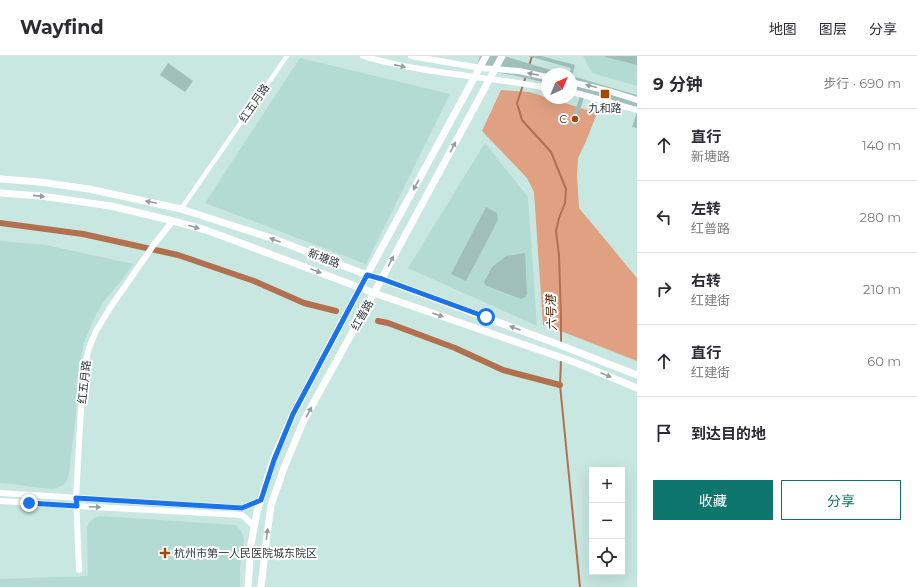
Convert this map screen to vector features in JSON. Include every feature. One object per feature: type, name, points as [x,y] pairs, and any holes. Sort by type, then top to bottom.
[{"type":"main road","name":"红普路","points":[[248,587],[251,544],[257,512],[274,460],[293,414],[486,56]]},
{"type":"main road","name":"红普路","points":[[261,587],[271,504],[304,420],[502,56]]},
{"type":"main road","name":"新塘路","points":[[0,179],[40,182],[89,189],[181,208],[274,239],[367,275],[382,279],[575,350],[637,375]]},
{"type":"main road","name":"新塘路","points":[[0,193],[41,196],[111,206],[206,230],[360,288],[574,362],[637,388]]},
{"type":"street","name":"红五月路","points":[[181,208],[287,56]]},
{"type":"street","points":[[363,56],[408,67],[541,86]]},
{"type":"street","points":[[411,56],[480,68],[519,71],[541,76]]},
{"type":"street","points":[[577,83],[637,100]]},
{"type":"street","points":[[577,93],[637,110]]},
{"type":"street","name":"红五月路","points":[[79,570],[76,498],[83,372],[89,348],[96,331],[110,308],[173,221]]},
{"type":"street","points":[[0,493],[242,508],[261,500]]},
{"type":"street","points":[[0,500],[77,506],[242,515],[254,526]]},
{"type":"shaded area","points":[[583,56],[637,56],[637,86],[592,73]]},
{"type":"shaded area","points":[[300,58],[450,94],[366,264],[205,203]]},
{"type":"shaded area","points":[[501,90],[529,92],[541,96],[541,104],[568,104],[597,113],[578,158],[577,176],[579,208],[637,278],[637,361],[543,325],[534,192],[527,178],[482,131]]},
{"type":"shaded area","points":[[485,143],[528,197],[537,326],[408,268]]},
{"type":"shaded area","points":[[0,241],[46,245],[133,264],[104,301],[94,318],[83,345],[77,384],[76,413],[69,473],[64,485],[53,489],[0,483]]},
{"type":"shaded area","name":"杭州市第一人民医院城东院区","points":[[99,516],[236,525],[241,531],[244,539],[240,568],[240,587],[0,587],[0,579],[88,576],[87,527],[92,519]]},
{"type":"building","points":[[480,56],[504,56],[544,68],[541,68],[541,82],[476,69]]},
{"type":"building","name":"九和路","points":[[528,56],[541,56],[575,65],[574,68]]},
{"type":"building","points":[[637,56],[637,65],[605,57]]},
{"type":"building","points":[[168,63],[193,81],[185,92],[160,75]]},
{"type":"building","name":"九和路","points":[[577,77],[637,95],[637,109],[585,94],[575,126],[571,124],[581,93],[577,92]]},
{"type":"building","name":"九和路","points":[[637,112],[637,128],[632,127]]},
{"type":"building","points":[[486,207],[497,213],[498,220],[466,281],[451,274]]},
{"type":"building","points":[[525,253],[527,294],[525,297],[521,299],[485,285],[484,282],[492,267],[506,256]]},
{"type":"waterway","name":"六号港","points":[[529,66],[532,56]]},
{"type":"waterway","name":"六号港","points":[[526,76],[517,103],[522,120],[551,152],[566,189],[565,203],[556,231],[559,255],[561,344]]},
{"type":"waterway","points":[[0,223],[83,234],[178,255],[254,281],[304,303],[336,311]]},
{"type":"waterway","points":[[378,321],[388,323],[455,348],[503,370],[560,385]]},
{"type":"waterway","name":"六号港","points":[[561,360],[560,385],[580,587]]},
{"type":"place","name":"九和路","points":[[605,94]]},
{"type":"place","name":"C","points":[[575,119]]},
{"type":"place","name":"杭州市第一人民医院城东院区","points":[[165,553]]},
{"type":"route","points":[[29,503],[77,506],[76,498],[242,508],[261,500],[274,460],[293,414],[367,275],[382,279],[486,317]]}]
